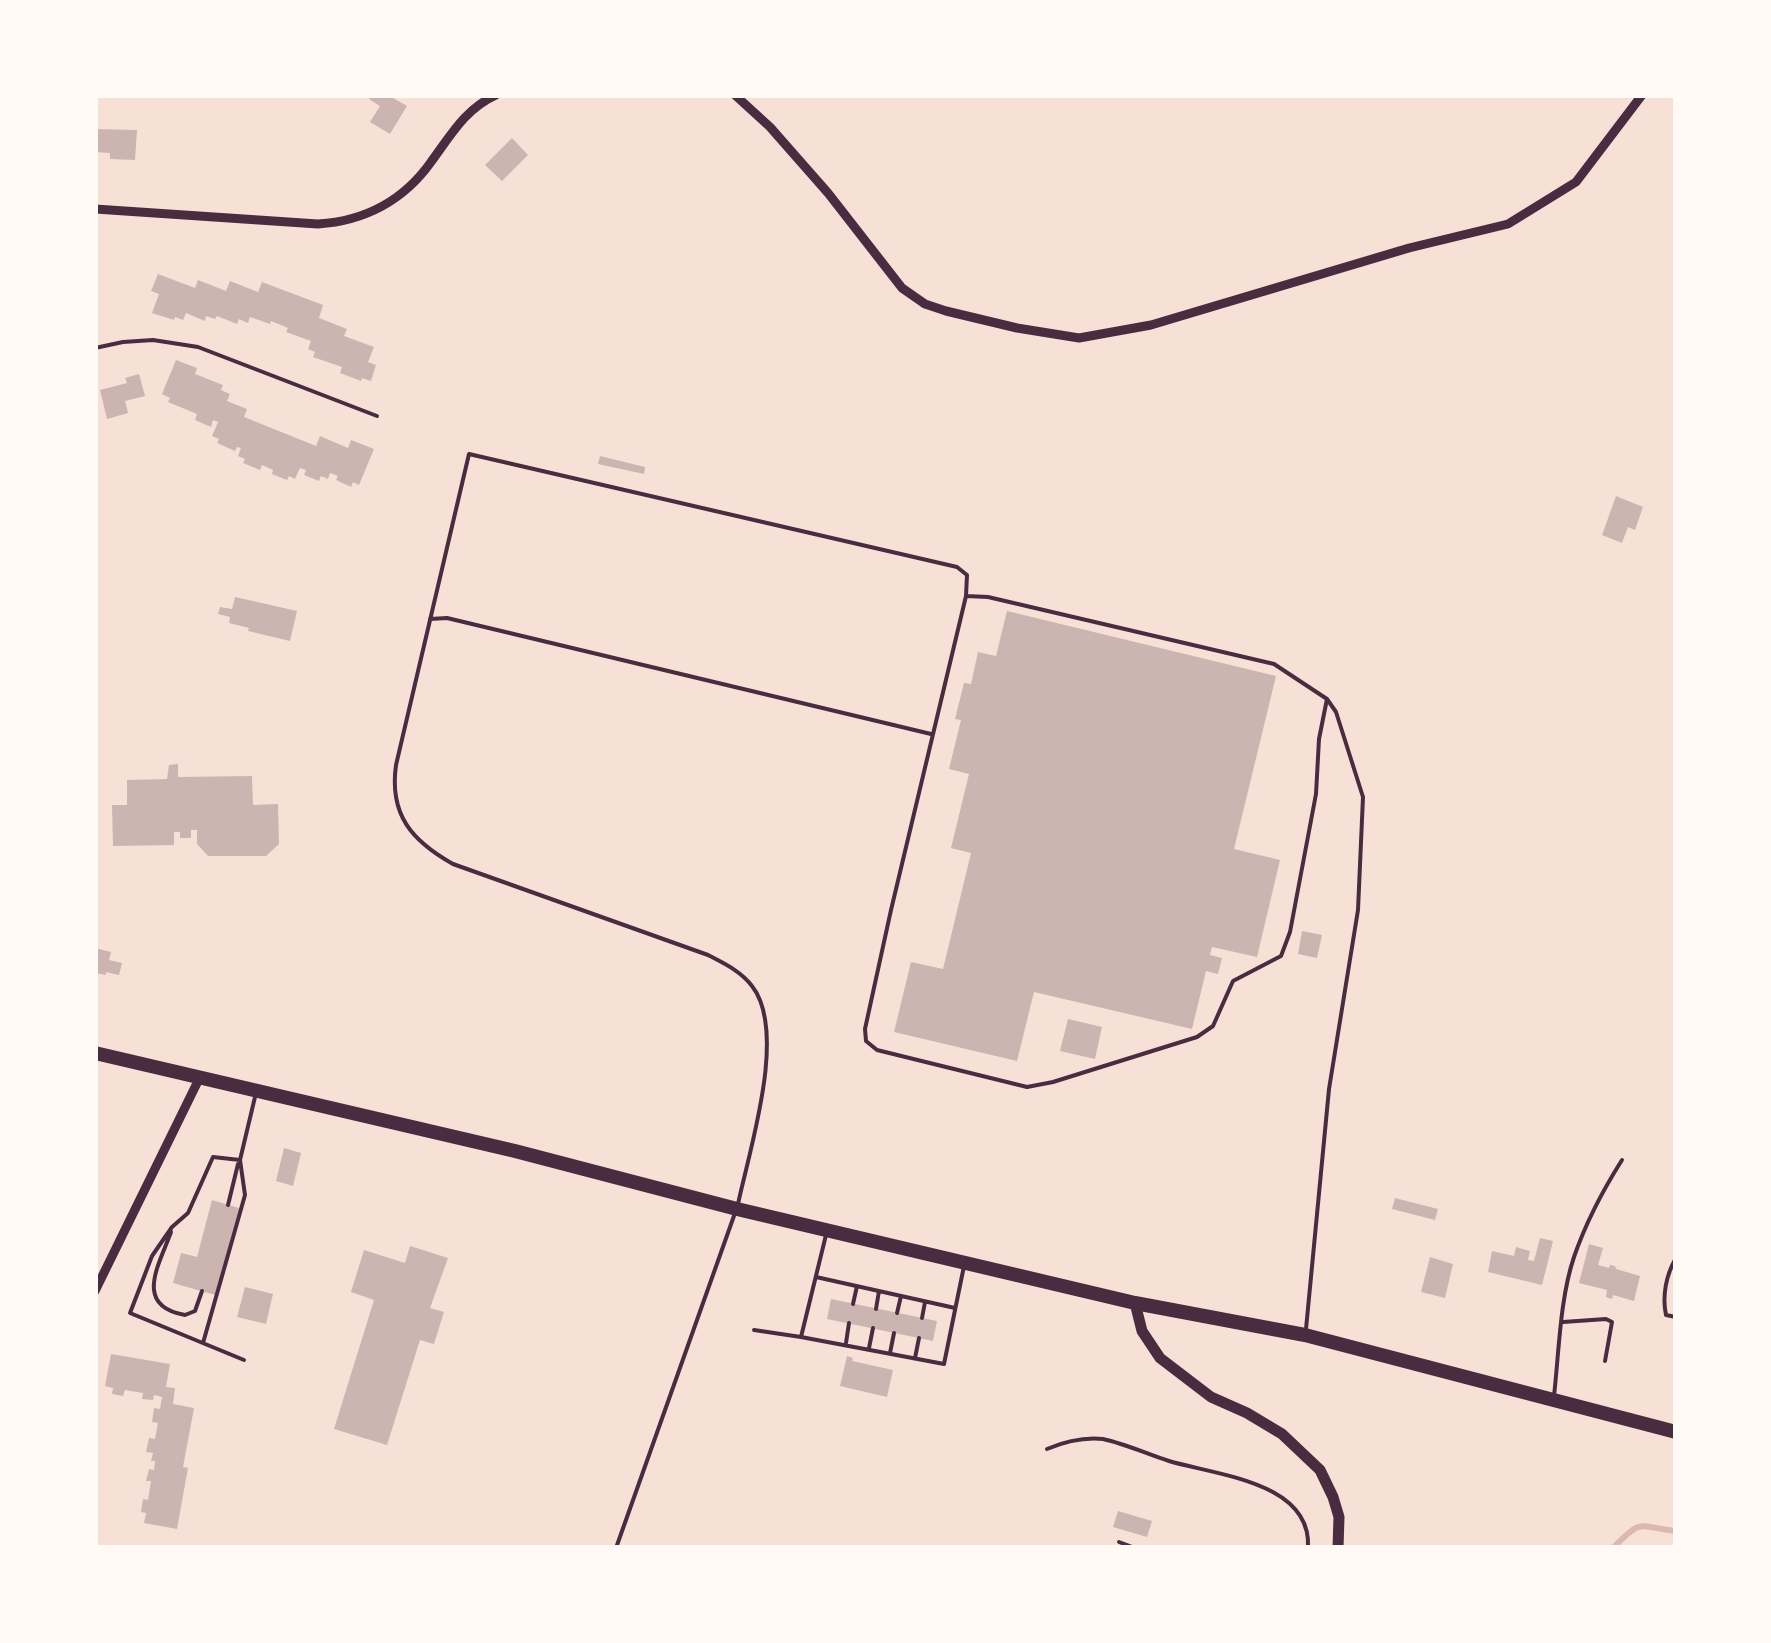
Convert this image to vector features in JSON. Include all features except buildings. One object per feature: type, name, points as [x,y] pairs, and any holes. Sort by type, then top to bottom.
[{"type":"main road","points":[[95,1053],[1135,1303],[1305,1336],[1676,1432]]},
{"type":"street","points":[[95,209],[338,223],[385,205],[408,188],[470,110],[496,95]]},
{"type":"street","points":[[734,95],[770,127],[902,288],[924,304],[1017,328],[1079,338],[1151,325],[1408,248],[1508,224],[1576,182],[1642,95]]},
{"type":"street","points":[[95,1292],[199,1079]]},
{"type":"street","points":[[1135,1303],[1142,1331],[1160,1358],[1211,1397],[1282,1434],[1320,1470],[1339,1517],[1338,1548]]},
{"type":"lane","points":[[95,348],[153,340],[198,347],[376,416]]},
{"type":"lane","points":[[616,1548],[737,1209],[766,1076],[768,1040],[764,1012],[754,987],[737,971],[708,955],[453,864],[428,850],[412,834],[398,809],[395,772],[469,454],[958,567],[967,575],[966,596],[865,1029],[866,1041],[876,1050],[1027,1087],[1198,1037],[1214,1026],[1234,981],[1281,956],[1290,932],[1316,794],[1319,738],[1327,699]]},
{"type":"lane","points":[[966,596],[988,597],[1274,664],[1327,699],[1336,712],[1364,797],[1358,910],[1328,1089],[1305,1336]]},
{"type":"lane","points":[[430,618],[447,618],[933,734]]},
{"type":"lane","points":[[228,1204],[256,1092]]},
{"type":"lane","points":[[240,1160],[213,1157],[188,1213],[172,1227],[152,1256],[130,1313],[244,1360]]},
{"type":"lane","points":[[203,1343],[246,1195],[240,1160]]},
{"type":"lane","points":[[1554,1400],[1573,1258],[1599,1196],[1622,1160]]},
{"type":"lane","points":[[172,1227],[154,1279],[155,1299],[163,1309],[185,1316],[195,1311],[202,1291]]},
{"type":"lane","points":[[801,1337],[828,1230]]},
{"type":"lane","points":[[1676,1258],[1670,1267],[1663,1300],[1666,1314],[1676,1317]]},
{"type":"lane","points":[[754,1330],[944,1364],[965,1262]]},
{"type":"lane","points":[[816,1277],[955,1308]]},
{"type":"lane","points":[[853,1304],[856,1286]]},
{"type":"lane","points":[[876,1308],[879,1292]]},
{"type":"lane","points":[[897,1313],[901,1296]]},
{"type":"lane","points":[[922,1318],[925,1302]]},
{"type":"lane","points":[[1562,1322],[1610,1320],[1605,1362]]},
{"type":"lane","points":[[845,1346],[849,1323]]},
{"type":"lane","points":[[868,1350],[872,1328]]},
{"type":"lane","points":[[890,1354],[894,1333]]},
{"type":"lane","points":[[915,1358],[919,1338]]},
{"type":"lane","points":[[1048,1448],[1066,1441],[1103,1439],[1244,1480],[1279,1496],[1297,1510],[1306,1522],[1308,1548]]},
{"type":"lane","points":[[1119,1542],[1135,1548]]},
{"type":"waterway","points":[[1613,1548],[1642,1526],[1676,1531]]}]
